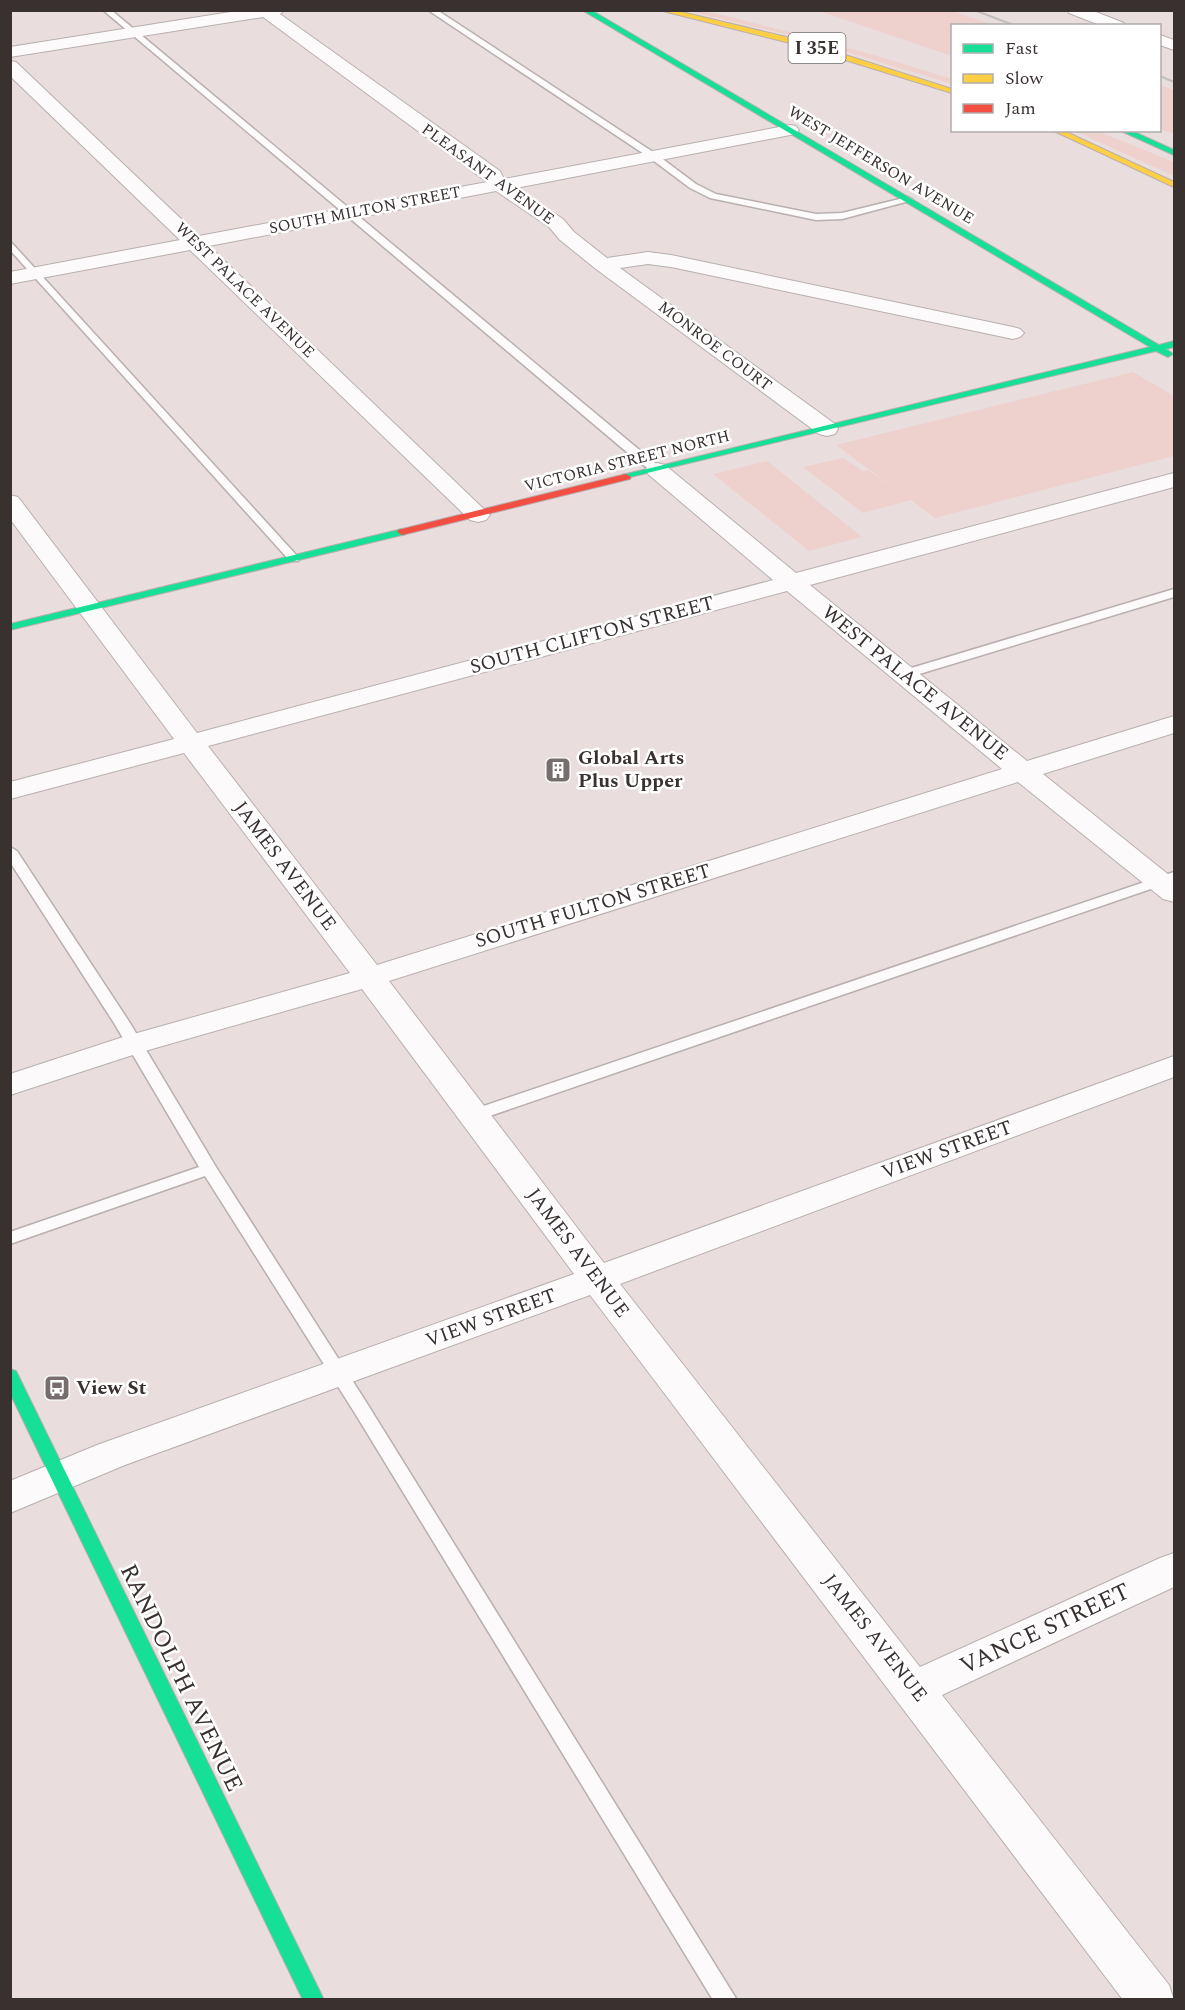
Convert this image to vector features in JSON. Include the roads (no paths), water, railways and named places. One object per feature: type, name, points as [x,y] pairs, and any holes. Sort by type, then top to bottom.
[{"type":"main road","name":"WEST JEFFERSON AVENUE","points":[[585,10],[1174,358]]},
{"type":"main road","name":"I 35E","points":[[662,10],[801,44],[951,91]]},
{"type":"main road","points":[[1059,132],[1174,184]]},
{"type":"main road","points":[[1127,132],[1174,153]]},
{"type":"main road","name":"VICTORIA STREET NORTH","points":[[10,627],[1174,344]]},
{"type":"main road","name":"RANDOLPH AVENUE","points":[[10,1375],[314,2000]]},
{"type":"street","points":[[1075,10],[1113,24]]},
{"type":"street","points":[[10,52],[269,11]]},
{"type":"street","name":"PLEASANT AVENUE","points":[[269,11],[493,175],[498,184],[556,223],[567,236],[603,265]]},
{"type":"street","name":"WEST PALACE AVENUE","points":[[10,66],[478,515]]},
{"type":"street","name":"SOUTH MILTON STREET","points":[[10,278],[790,130]]},
{"type":"street","points":[[603,265],[648,258],[671,261],[1014,333]]},
{"type":"street","name":"MONROE COURT","points":[[603,265],[827,429]]},
{"type":"street","name":"WEST PALACE AVENUE","points":[[657,470],[902,675],[1170,883]]},
{"type":"street","name":"SOUTH CLIFTON STREET","points":[[10,791],[1174,480]]},
{"type":"street","name":"JAMES AVENUE","points":[[10,502],[88,608],[475,1115],[596,1279],[915,1689],[1152,2000]]},
{"type":"street","name":"SOUTH FULTON STREET","points":[[10,1085],[134,1044],[370,977],[1174,724]]},
{"type":"street","name":"VIEW STREET","points":[[10,1498],[111,1455],[340,1374],[1174,1066]]},
{"type":"street","name":"VANCE STREET","points":[[915,1689],[1174,1569]]},
{"type":"lane","points":[[106,10],[639,458],[657,470]]},
{"type":"lane","points":[[431,10],[653,156],[693,186],[713,196],[816,217],[842,216],[908,200]]},
{"type":"lane","points":[[10,244],[294,559]]},
{"type":"lane","points":[[902,675],[1174,593]]},
{"type":"lane","points":[[10,850],[340,1374],[726,2000]]},
{"type":"lane","points":[[475,1115],[1170,883]]},
{"type":"lane","points":[[10,1238],[209,1169]]},
{"type":"railway","points":[[974,10],[1011,24]]},
{"type":"railway","points":[[1161,76],[1174,82]]},
{"type":"place","name":"Global Arts Plus Upper","points":[[558,770]]},
{"type":"place","name":"View St","points":[[57,1388]]}]
